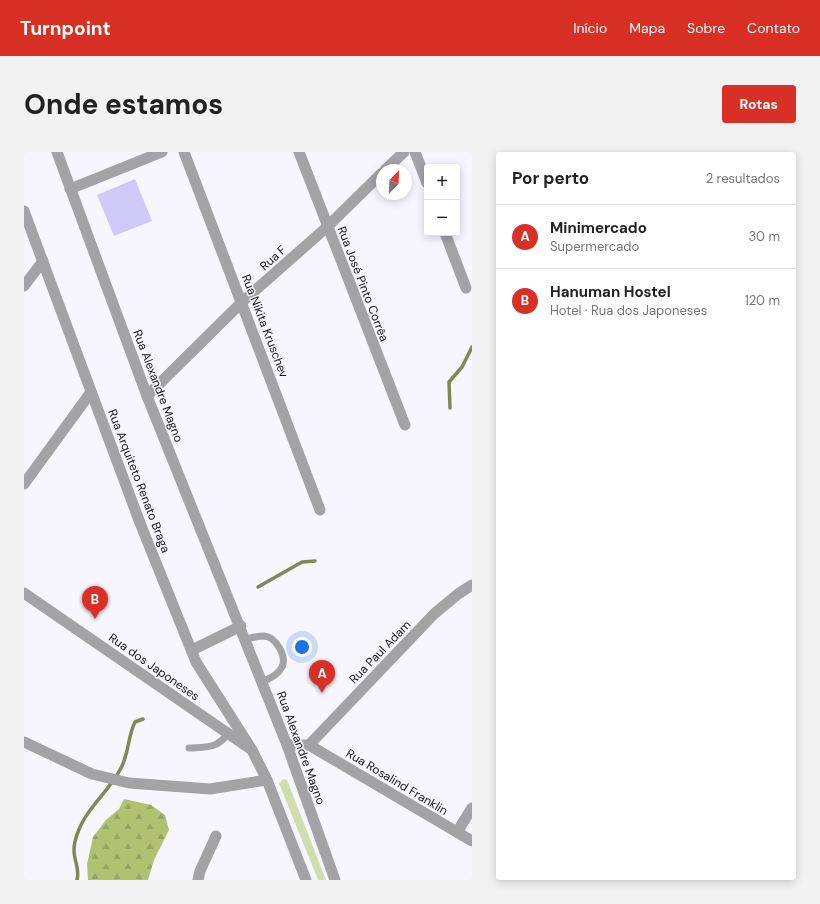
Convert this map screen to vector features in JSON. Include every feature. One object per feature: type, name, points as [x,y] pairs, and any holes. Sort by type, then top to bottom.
[{"type":"street","name":"Rua Alexandre Magno","points":[[57,152],[147,396],[241,626],[287,745],[335,880]]},
{"type":"street","points":[[70,189],[162,152]]},
{"type":"street","name":"Rua Nikita Kruschev","points":[[184,152],[320,510]]},
{"type":"street","name":"Rua José Pinto Corrêa","points":[[299,152],[405,425]]},
{"type":"street","points":[[391,164],[404,152]]},
{"type":"street","points":[[415,152],[424,175]]},
{"type":"street","name":"Rua F","points":[[147,396],[242,302],[327,227],[376,179]]},
{"type":"street","name":"Rua Arquiteto Renato Braga","points":[[24,212],[140,523],[196,662],[252,750]]},
{"type":"street","points":[[447,236],[466,288]]},
{"type":"street","points":[[24,286],[43,261]]},
{"type":"street","points":[[24,484],[91,392]]},
{"type":"street","name":"Rua Paul Adam","points":[[309,745],[434,614],[458,594],[472,585]]},
{"type":"street","name":"Rua dos Japoneses","points":[[24,593],[252,750],[267,780]]},
{"type":"street","points":[[192,650],[241,626]]},
{"type":"street","points":[[24,742],[92,774],[141,785],[210,789],[267,780],[306,880]]},
{"type":"street","points":[[287,745],[309,745]]},
{"type":"street","name":"Rua Rosalind Franklin","points":[[309,745],[472,841]]},
{"type":"street","points":[[457,832],[472,808]]},
{"type":"street","points":[[198,880],[200,871],[216,836]]},
{"type":"lane","points":[[246,639],[264,636],[272,638],[279,645],[283,658],[282,667],[275,676],[262,682]]},
{"type":"lane","points":[[189,748],[213,746],[222,741],[228,734]]},
{"type":"green space","points":[[283,779],[287,780],[326,880],[318,880],[279,783]]},
{"type":"green space","points":[[124,799],[151,805],[165,815],[169,830],[154,860],[148,880],[88,880],[87,864],[93,837],[106,820],[119,809]]},
{"type":"building","points":[[135,179],[152,221],[114,236],[97,195]]},
{"type":"waterway","points":[[450,408],[449,382],[462,367],[472,347]]},
{"type":"waterway","points":[[258,587],[302,562],[315,561]]},
{"type":"waterway","points":[[77,880],[78,872],[74,850],[78,832],[87,815],[112,783],[122,766],[135,722],[143,719]]},
{"type":"place","name":"Hanuman Hostel","points":[[95,619]]},
{"type":"place","name":"Minimercado","points":[[322,693]]}]
